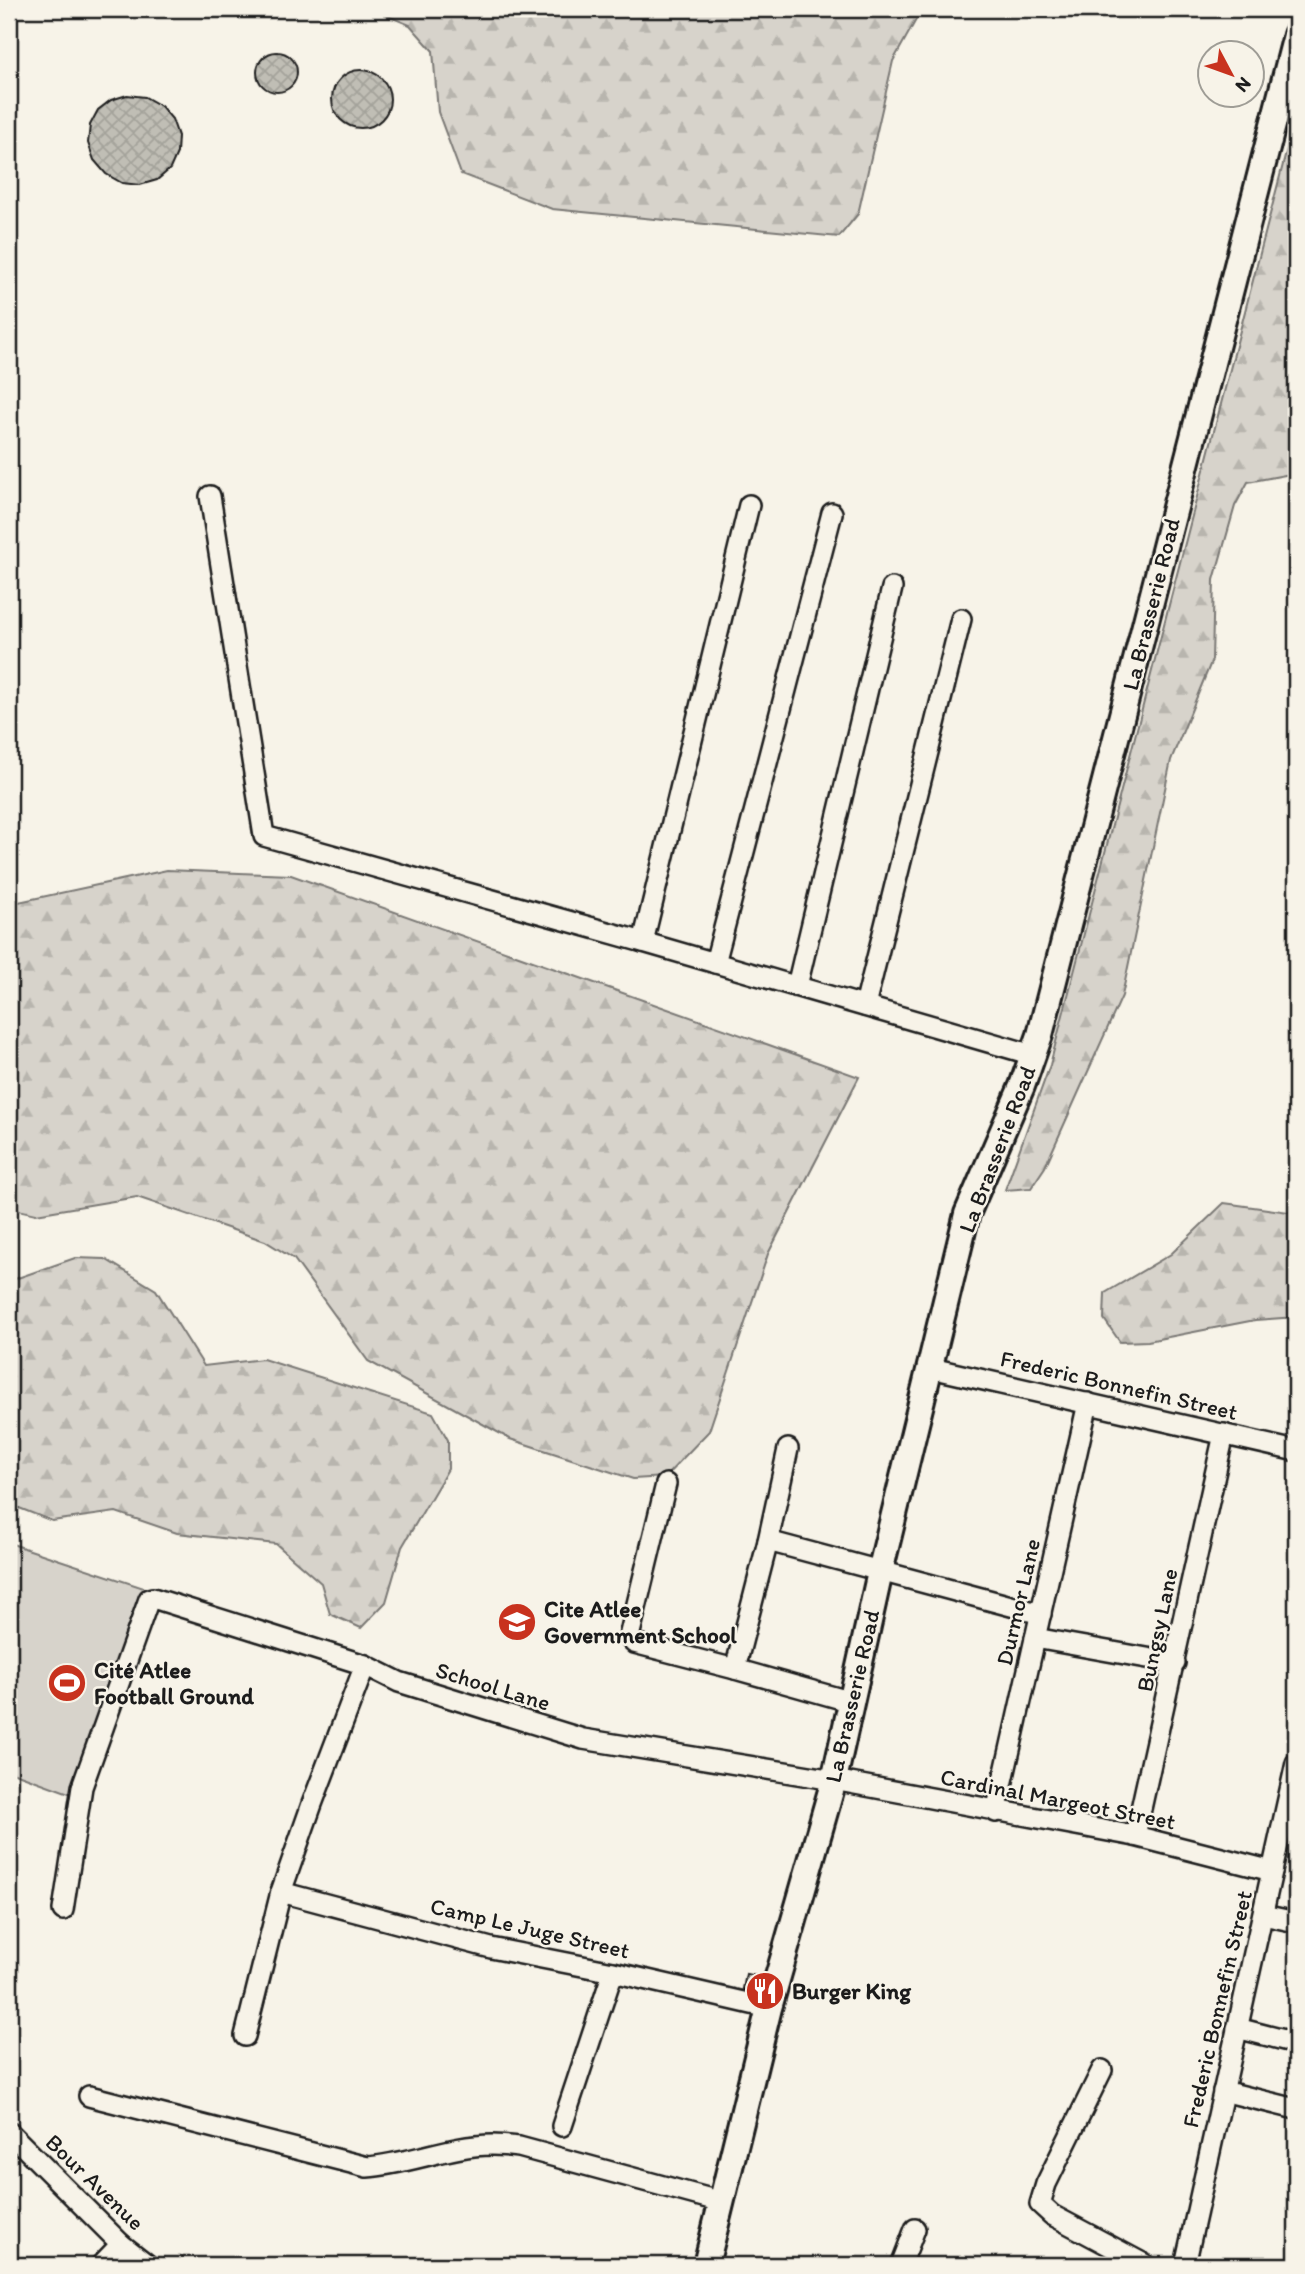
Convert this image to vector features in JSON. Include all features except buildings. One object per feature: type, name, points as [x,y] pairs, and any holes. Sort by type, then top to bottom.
[{"type":"main road","name":"La Brasserie Road","points":[[706,2265],[769,2008],[834,1780],[880,1572],[967,1214],[1023,1086],[1033,1055],[1296,35]]},
{"type":"street","points":[[210,496],[264,836],[715,962],[1033,1055]]},
{"type":"street","points":[[643,942],[749,505]]},
{"type":"street","points":[[715,962],[832,513]]},
{"type":"street","points":[[797,986],[892,588]]},
{"type":"street","points":[[865,1006],[961,619]]},
{"type":"street","name":"Frederic Bonnefin Street","points":[[931,1367],[1296,1451]]},
{"type":"street","name":"Durmor Lane","points":[[996,1812],[1088,1403]]},
{"type":"street","name":"Bungsy Lane","points":[[1135,1836],[1224,1434]]},
{"type":"street","points":[[735,1669],[768,1541],[788,1449]]},
{"type":"street","points":[[666,1484],[629,1637],[634,1643],[852,1702]]},
{"type":"street","points":[[768,1541],[1041,1614]]},
{"type":"street","name":"School Lane","points":[[63,1910],[82,1787],[149,1599],[153,1598],[365,1665],[399,1682],[583,1739],[834,1780]]},
{"type":"street","points":[[1035,1637],[1175,1663]]},
{"type":"street","points":[[245,2036],[281,1892],[365,1665]]},
{"type":"street","name":"Frederic Bonnefin Street","points":[[1185,2265],[1272,1871],[1293,1792],[1296,1763]]},
{"type":"street","name":"Cardinal Margeot Street","points":[[834,1780],[1135,1836],[1272,1871]]},
{"type":"street","name":"Camp Le Juge Street","points":[[281,1892],[491,1948],[613,1972],[769,2008]]},
{"type":"street","points":[[1263,1915],[1296,1922]]},
{"type":"street","points":[[562,2126],[613,1972]]},
{"type":"street","points":[[1237,2028],[1296,2043]]},
{"type":"street","points":[[1102,2070],[1046,2184],[1040,2204],[1052,2216],[1146,2265]]},
{"type":"street","points":[[1223,2091],[1296,2109]]},
{"type":"street","points":[[89,2096],[368,2166],[387,2166],[463,2148],[492,2145],[520,2147],[722,2202]]},
{"type":"street","name":"Bour Avenue","points":[[9,2132],[121,2244],[148,2265]]},
{"type":"street","points":[[901,2265],[915,2229]]},
{"type":"street","points":[[100,2265],[121,2244]]},
{"type":"green space","points":[[371,9],[922,9],[893,61],[858,214],[839,237],[552,209],[461,174],[438,112],[433,51],[410,25]]},
{"type":"green space","points":[[1296,114],[1296,473],[1248,482],[1235,506],[1214,580],[1212,660],[1171,760],[1122,996],[1045,1167],[1031,1188],[1005,1190],[1050,1065]]},
{"type":"green space","points":[[167,870],[291,875],[859,1077],[768,1254],[709,1431],[665,1477],[633,1479],[510,1439],[368,1361],[294,1259],[265,1241],[137,1197],[36,1214],[9,1208],[9,904]]},
{"type":"green space","points":[[1224,1203],[1296,1213],[1296,1317],[1255,1320],[1148,1341],[1120,1342],[1104,1319],[1105,1293],[1171,1254]]},
{"type":"green space","points":[[75,1258],[105,1259],[156,1290],[204,1366],[263,1359],[433,1413],[448,1440],[448,1469],[402,1547],[386,1602],[361,1628],[330,1614],[321,1583],[276,1544],[177,1533],[116,1512],[52,1521],[9,1504],[9,1281]]},
{"type":"green space","name":"Cité Atlee Football Ground","points":[[9,1543],[162,1594],[77,1796],[9,1771]]},
{"type":"place","name":"Cite Atlee Government School","points":[[517,1622]]},
{"type":"place","name":"Cité Atlee Football Ground","points":[[67,1683]]},
{"type":"place","name":"Burger King","points":[[765,1991]]}]
